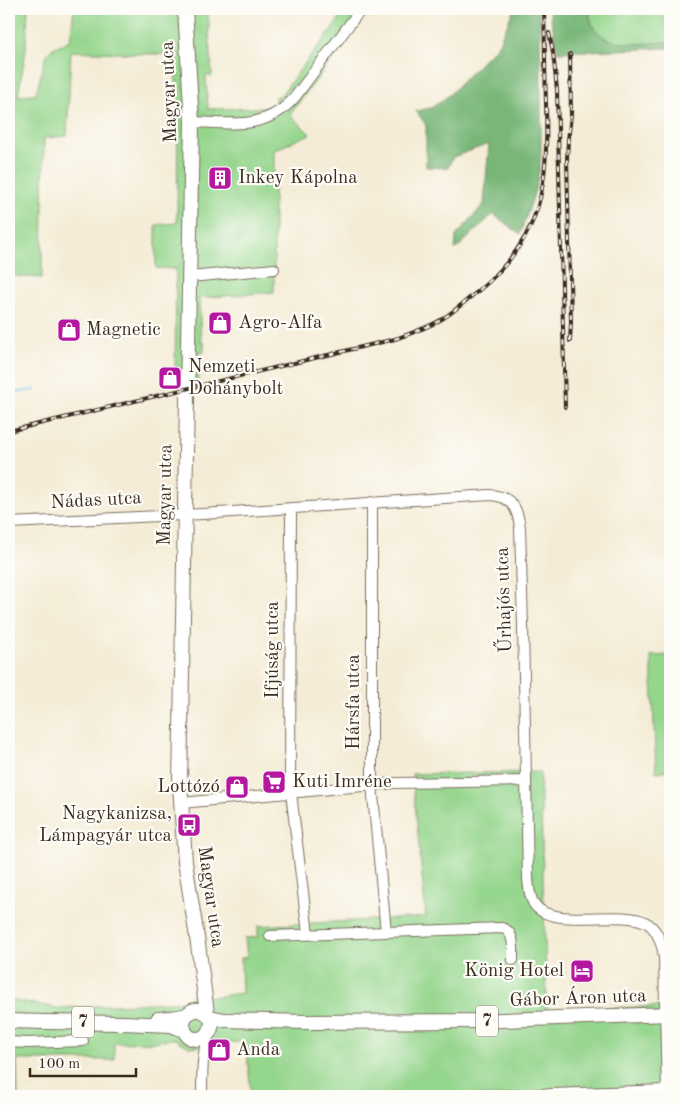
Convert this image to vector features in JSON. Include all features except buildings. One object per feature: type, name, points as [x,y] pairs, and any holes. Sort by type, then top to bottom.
[{"type":"main road","name":"Magyar utca","points":[[185,9],[192,122],[180,771],[185,862],[209,1024]]},
{"type":"main road","name":"Magyar utca","points":[[188,1013],[195,1004],[202,981]]},
{"type":"main road","name":"7","points":[[9,1021],[171,1025],[200,1038],[209,1024],[198,1010],[172,1018],[122,1023]]},
{"type":"main road","points":[[188,1013],[183,1023],[188,1033]]},
{"type":"main road","name":"Gábor Áron utca","points":[[209,1024],[225,1020],[307,1022],[474,1021],[668,1014]]},
{"type":"street","points":[[192,122],[255,122],[268,118],[283,109],[295,97],[361,9]]},
{"type":"street","points":[[190,277],[274,269]]},
{"type":"street","name":"Űrhajós utca","points":[[185,515],[490,495],[501,496],[514,506],[520,528],[528,878],[530,893],[538,909],[553,916],[629,918],[643,921],[650,926],[659,937],[663,948],[668,1014]]},
{"type":"street","name":"Hársfa utca","points":[[372,502],[372,785],[386,932]]},
{"type":"street","name":"Ifjúság utca","points":[[291,508],[290,793],[308,934]]},
{"type":"street","name":"Nádas utca","points":[[9,523],[185,515]]},
{"type":"street","points":[[181,803],[395,783],[526,781]]},
{"type":"street","points":[[270,936],[502,928],[508,930],[511,934],[513,960]]},
{"type":"street","points":[[493,1096],[667,1093],[668,1014]]},
{"type":"street","name":"Magyar utca","points":[[202,1096],[202,1077],[209,1024]]},
{"type":"street","name":"Magyar utca","points":[[188,1033],[198,1048],[202,1077]]},
{"type":"street","points":[[9,1042],[83,1041]]},
{"type":"green space","points":[[9,9],[28,9],[26,49],[18,96],[36,93],[46,56],[53,48],[70,40],[74,9],[208,9],[212,76],[206,76],[208,109],[260,108],[275,104],[275,97],[280,96],[347,9],[438,9],[430,11],[381,12],[371,18],[366,15],[290,114],[310,134],[274,150],[274,292],[199,298],[201,342],[204,342],[204,352],[199,353],[199,380],[162,386],[175,376],[176,269],[156,268],[156,225],[177,223],[178,105],[174,55],[71,51],[67,136],[44,138],[42,278],[9,276]]},
{"type":"green space","points":[[514,9],[539,9],[541,152],[537,184],[520,234],[493,214],[455,250],[456,236],[484,204],[489,144],[453,157],[448,168],[426,167],[426,125],[416,111],[431,108],[448,96],[498,45]]},
{"type":"green space","points":[[549,9],[590,9],[592,24],[598,33],[606,38],[626,44],[670,42],[670,48],[558,52]]},
{"type":"green space","points":[[590,9],[670,9],[670,42],[626,44],[606,38],[598,33],[592,24]]},
{"type":"green space","points":[[670,655],[670,771],[656,772],[651,656]]},
{"type":"green space","points":[[540,772],[547,1011],[670,1006],[670,1096],[251,1095],[246,1041],[189,1047],[175,1039],[155,1042],[114,1043],[114,1060],[17,1060],[18,1096],[9,1096],[9,1000],[58,1008],[188,1001],[191,995],[213,997],[242,993],[241,958],[247,957],[245,938],[258,937],[258,926],[426,917],[412,774]]},
{"type":"waterway","points":[[9,393],[35,390]]},
{"type":"railway","points":[[9,431],[395,339],[432,325],[458,308],[499,271],[516,251],[529,230],[537,208],[543,185],[546,133],[544,9]]},
{"type":"railway","points":[[549,33],[557,90],[565,407]]},
{"type":"railway","points":[[570,54],[571,116],[567,159],[570,341]]},
{"type":"place","name":"Inkey Kápolna","points":[[220,178]]},
{"type":"place","name":"Agro-Alfa","points":[[220,323]]},
{"type":"place","name":"Magnetic","points":[[69,330]]},
{"type":"place","name":"Nemzeti Dohánybolt","points":[[170,378]]},
{"type":"place","name":"Kuti Imréne","points":[[274,782]]},
{"type":"place","name":"Lottózó","points":[[237,787]]},
{"type":"place","name":"Nagykanizsa, Lámpagyár utca","points":[[189,825]]},
{"type":"place","name":"König Hotel","points":[[582,971]]},
{"type":"place","name":"Anda","points":[[219,1050]]}]
